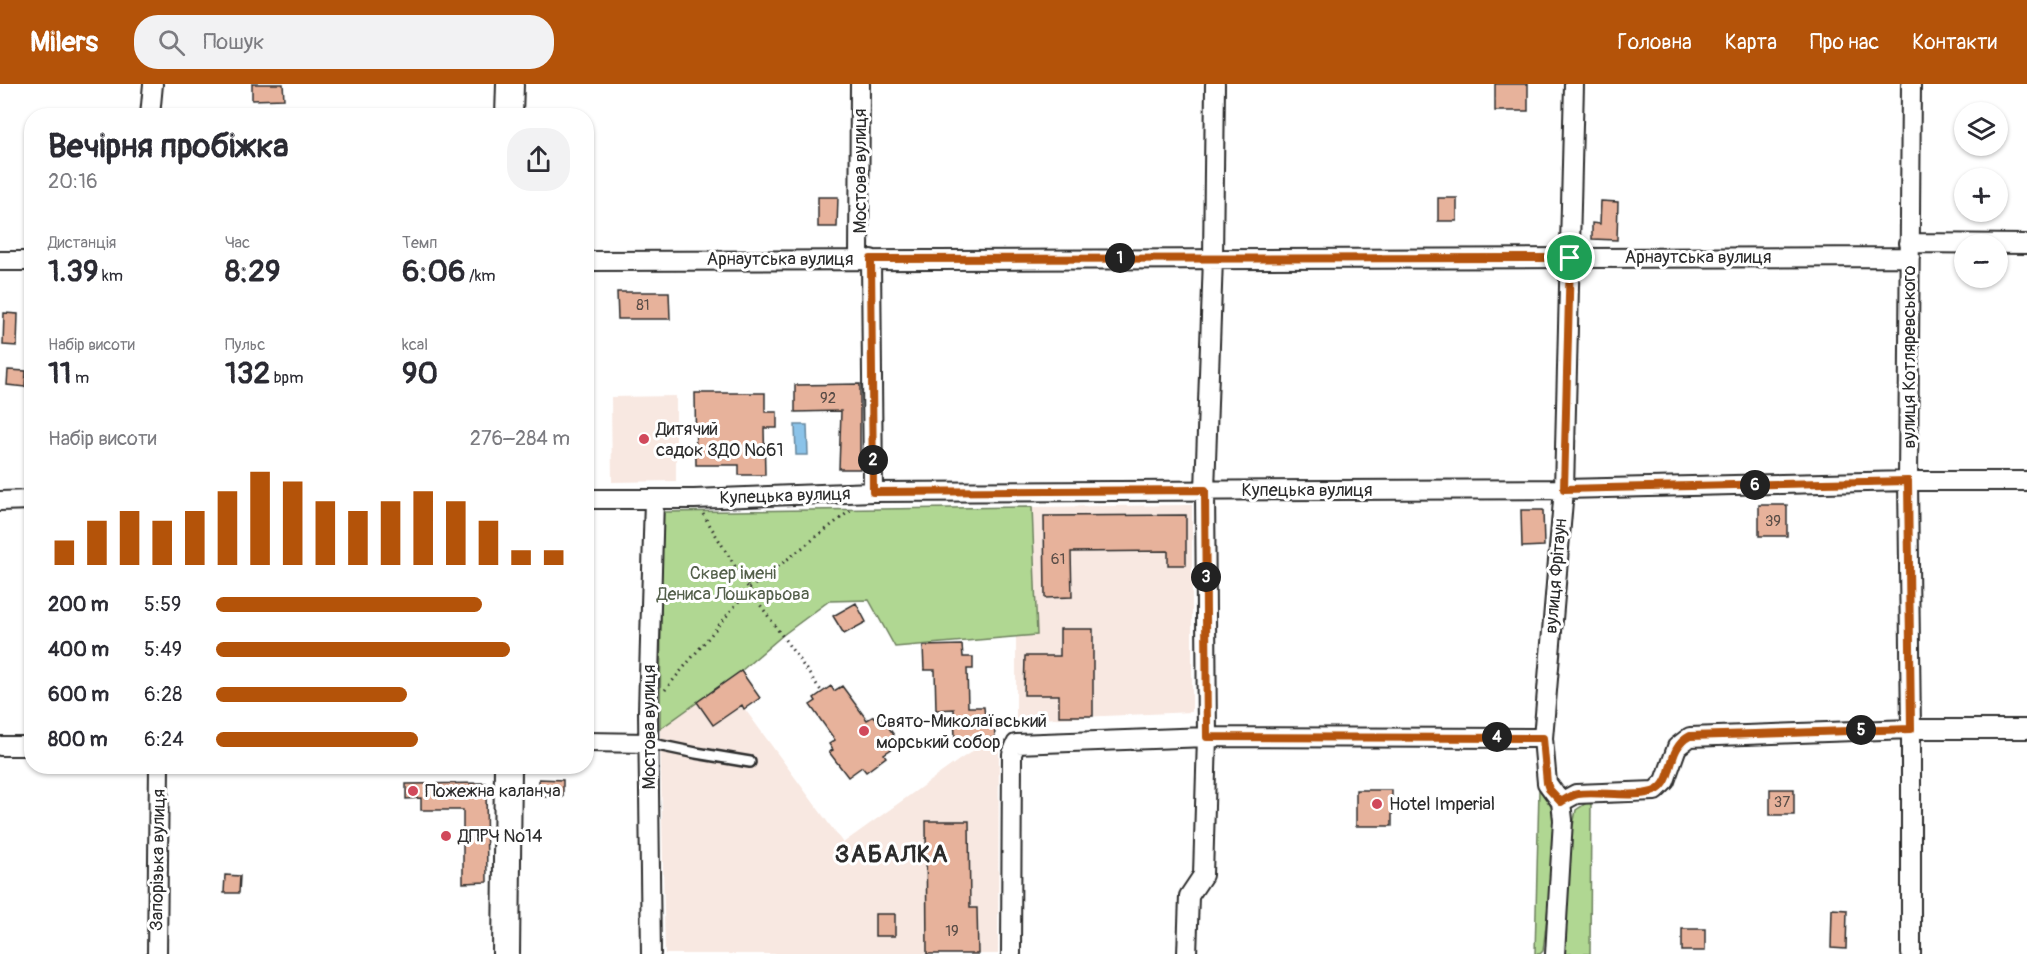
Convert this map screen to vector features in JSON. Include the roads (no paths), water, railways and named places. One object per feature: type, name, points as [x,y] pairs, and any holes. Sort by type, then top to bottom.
[{"type":"street","points":[[151,108],[153,84]]},
{"type":"street","points":[[509,108],[510,84]]},
{"type":"street","name":"Мостова вулиця","points":[[860,84],[873,492]]},
{"type":"street","points":[[1187,954],[1189,896],[1203,875],[1207,737],[1205,490],[1213,258],[1215,84]]},
{"type":"street","name":"вулиця Фрітаун","points":[[1555,954],[1563,820],[1561,802],[1549,789],[1547,783],[1543,738],[1564,489],[1574,84]]},
{"type":"street","name":"вулиця Котляревського","points":[[1911,84],[1908,481],[1911,954]]},
{"type":"street","name":"Арнаутська вулиця","points":[[594,261],[1570,258],[1909,250],[2027,244]]},
{"type":"street","points":[[0,261],[24,261]]},
{"type":"street","name":"Купецька вулиця","points":[[594,499],[694,499],[873,492],[1564,489],[1908,481],[2027,481]]},
{"type":"street","points":[[0,501],[24,500]]},
{"type":"street","name":"Мостова вулиця","points":[[651,954],[648,711],[654,500]]},
{"type":"street","points":[[1561,802],[1576,794],[1655,791],[1665,782],[1677,747],[1690,736],[1911,729],[2027,729]]},
{"type":"street","points":[[1011,954],[1012,754],[1016,744],[1207,737],[1543,738]]},
{"type":"street","points":[[594,742],[648,743]]},
{"type":"street","points":[[0,746],[24,746]]},
{"type":"street","name":"Запорізька вулиця","points":[[157,954],[159,774]]},
{"type":"street","points":[[506,954],[508,774]]},
{"type":"lane","points":[[648,743],[750,762]]},
{"type":"water","points":[[795,425],[807,425],[808,455],[796,455]]},
{"type":"place","name":"Дитячий садок ЗДО №61","points":[[644,439]]},
{"type":"place","name":"Свято-Миколаївський морський собор","points":[[864,731]]},
{"type":"place","name":"Пожежна каланча","points":[[413,791]]},
{"type":"place","name":"Hotel Imperial","points":[[1377,804]]},
{"type":"place","name":"ДПРЧ №14","points":[[446,836]]},
{"type":"district","name":"ЗАБАЛКА","points":[[892,854]]},
{"type":"park label","name":"Сквер імені Дениса Лошкарьова","points":[[733,583]]}]
